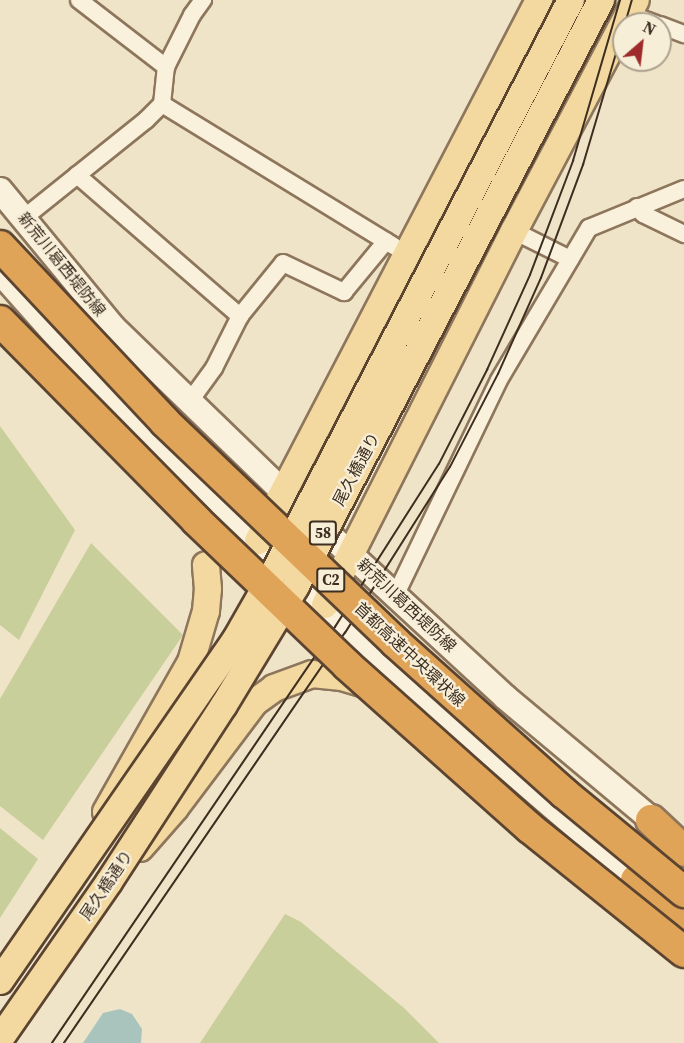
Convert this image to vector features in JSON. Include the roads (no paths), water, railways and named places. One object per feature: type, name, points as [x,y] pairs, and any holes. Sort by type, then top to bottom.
[{"type":"highway","name":"首都高速中央環状線","points":[[0,246],[165,422],[396,642],[564,793],[684,892]]},
{"type":"highway","points":[[0,321],[196,520],[346,665],[530,828],[684,952]]},
{"type":"highway","points":[[651,820],[684,851]]},
{"type":"highway","points":[[636,880],[684,919]]},
{"type":"main road","points":[[258,541],[284,492],[397,247],[539,0]]},
{"type":"main road","name":"尾久橋通り","points":[[0,981],[236,639],[276,569],[571,0]]},
{"type":"main road","name":"尾久橋通り","points":[[0,1039],[109,882],[224,705],[296,586],[601,0]]},
{"type":"main road","points":[[325,605],[514,231],[632,7]]},
{"type":"main road","name":"新荒川葛西堤防線","points":[[0,190],[25,217],[113,327],[284,492],[505,697],[684,845]]},
{"type":"main road","points":[[0,272],[79,362],[376,655],[636,880]]},
{"type":"main road","points":[[0,309],[188,521],[202,546],[206,565],[208,589],[206,611],[191,662],[113,799],[83,862]]},
{"type":"main road","points":[[109,882],[176,808],[255,702],[274,688],[312,674],[342,677],[382,691],[430,724],[684,938]]},
{"type":"street","points":[[80,0],[166,67]]},
{"type":"street","points":[[25,217],[162,105],[166,67],[192,15],[203,0]]},
{"type":"street","points":[[162,105],[397,247],[344,292],[283,263],[240,316],[213,368],[190,401]]},
{"type":"street","points":[[77,175],[240,316]]},
{"type":"street","points":[[396,594],[499,380],[589,228],[684,189]]},
{"type":"street","points":[[638,207],[643,214],[684,234]]},
{"type":"street","points":[[514,231],[570,259]]},
{"type":"water","points":[[120,1009],[132,1014],[142,1029],[141,1043],[83,1043],[103,1013]]},
{"type":"tram line","points":[[52,1043],[335,627],[439,464],[487,370],[530,275],[573,161],[620,0]]},
{"type":"tram line","points":[[628,12],[632,0]]},
{"type":"tram line","points":[[64,1043],[345,633],[450,467],[498,374],[541,278],[583,165],[612,67]]}]
